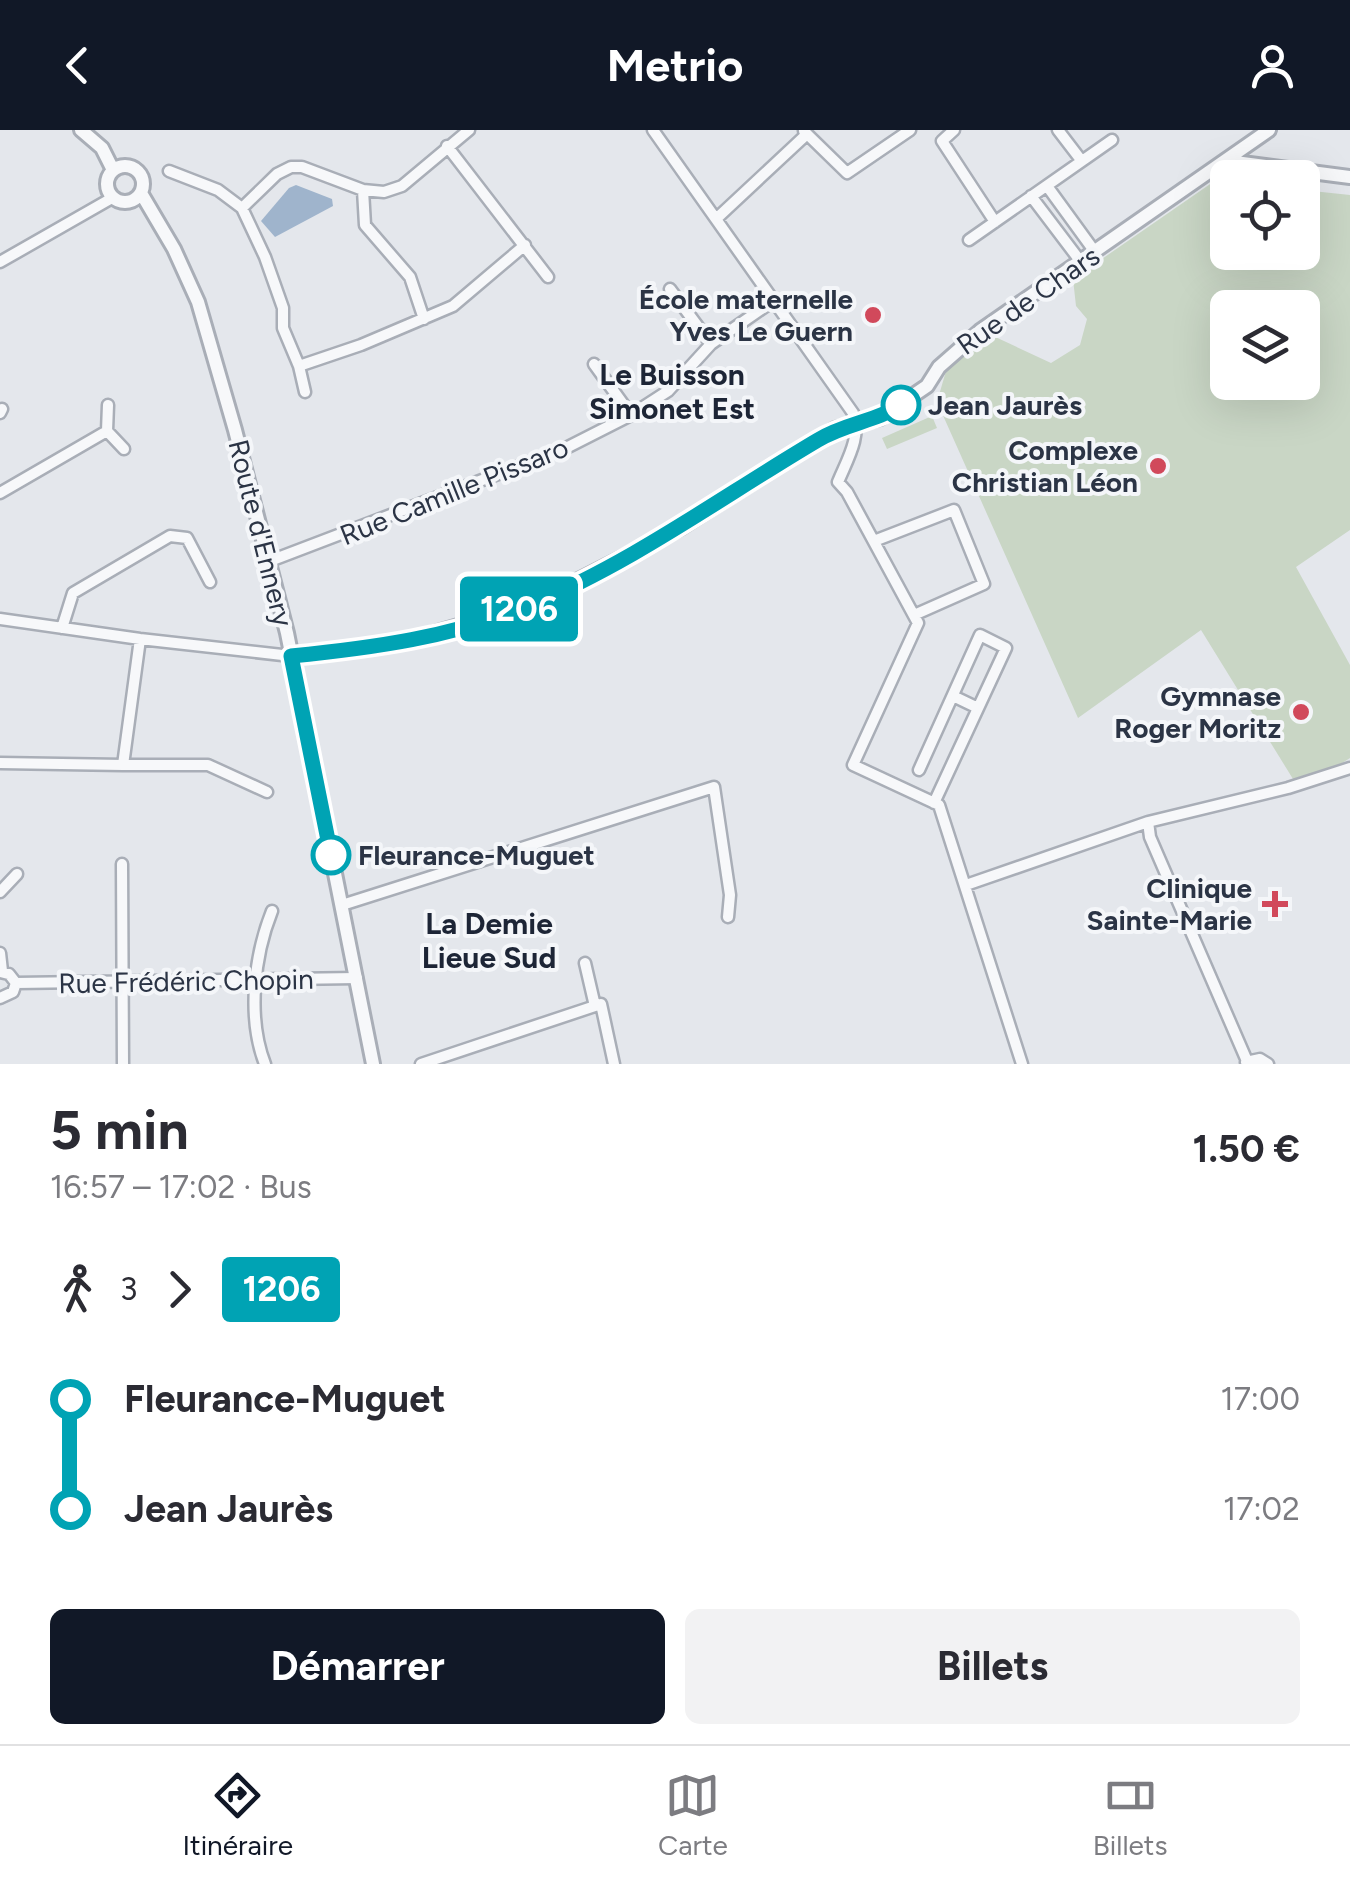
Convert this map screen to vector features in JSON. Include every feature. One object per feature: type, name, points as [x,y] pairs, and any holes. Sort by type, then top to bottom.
[{"type":"street","points":[[81,130],[102,148],[113,170]]},
{"type":"street","points":[[242,208],[277,174],[291,167],[363,190],[384,192],[402,186],[468,130]]},
{"type":"street","points":[[716,219],[805,132],[847,173],[910,130]]},
{"type":"street","points":[[932,130],[995,222]]},
{"type":"street","points":[[942,141],[954,130]]},
{"type":"street","points":[[1058,130],[1081,160]]},
{"type":"street","name":"Rue de Chars","points":[[1228,160],[1269,130]]},
{"type":"street","points":[[655,131],[849,405],[857,422],[851,452],[838,482],[914,614],[916,628],[852,765],[934,803],[941,810],[1022,1064]]},
{"type":"street","points":[[969,240],[1112,140]]},
{"type":"street","points":[[1250,143],[1252,160]]},
{"type":"street","points":[[447,146],[548,277]]},
{"type":"street","points":[[0,262],[112,198],[126,202],[141,193],[140,173],[122,166],[113,170],[106,183],[112,198]]},
{"type":"street","points":[[169,171],[218,190],[242,208],[283,308],[283,328],[305,392]]},
{"type":"street","name":"Rue de Chars","points":[[291,656],[404,642],[530,605],[682,527],[816,441],[857,422],[880,418],[927,386],[949,356],[1210,173]]},
{"type":"street","points":[[1320,173],[1350,177]]},
{"type":"street","points":[[1047,186],[1096,252]]},
{"type":"street","points":[[363,190],[365,225],[410,277],[424,320]]},
{"type":"street","name":"Route d'Ennery","points":[[141,193],[174,249],[198,302],[270,561],[372,1064]]},
{"type":"street","points":[[1032,196],[1080,262]]},
{"type":"street","points":[[299,366],[454,306],[525,245]]},
{"type":"street","points":[[670,290],[712,344]]},
{"type":"street","name":"Rue Camille Pissaro","points":[[270,561],[566,448],[631,415],[668,391],[712,344],[774,301]]},
{"type":"street","points":[[594,364],[631,415]]},
{"type":"street","points":[[108,405],[106,431],[124,449]]},
{"type":"street","points":[[0,493],[106,431]]},
{"type":"street","points":[[874,541],[954,510],[984,584],[914,614]]},
{"type":"street","points":[[62,628],[72,594],[170,536],[187,538],[210,582]]},
{"type":"street","points":[[0,619],[291,656]]},
{"type":"street","points":[[919,770],[980,636],[1006,648],[934,803]]},
{"type":"street","points":[[122,764],[140,639]]},
{"type":"street","points":[[954,696],[978,708]]},
{"type":"street","points":[[0,763],[208,764],[267,792]]},
{"type":"street","points":[[966,885],[1148,822],[1350,768]]},
{"type":"street","points":[[342,905],[714,787],[730,895],[728,916]]},
{"type":"street","points":[[1148,822],[1150,837],[1246,1062],[1260,1059],[1268,1064]]},
{"type":"street","points":[[122,864],[124,1064]]},
{"type":"street","points":[[0,892],[17,874]]},
{"type":"street","points":[[265,1064],[256,1022],[257,981],[259,943],[272,912]]},
{"type":"street","points":[[0,953],[1,972],[16,984],[13,992],[0,998]]},
{"type":"street","points":[[584,964],[614,1064]]},
{"type":"street","name":"Rue Frédéric Chopin","points":[[16,984],[357,978]]},
{"type":"street","points":[[421,1064],[598,1005]]},
{"type":"green space","name":"Complexe Christian Léon","points":[[1210,184],[1210,270],[1320,270],[1320,192],[1350,195],[1350,530],[1296,567],[1350,665],[1350,758],[1336,767],[1293,779],[1201,630],[1078,718],[937,402],[946,371],[991,335],[1051,363],[1080,345],[1087,319],[1076,306],[1073,279]]},
{"type":"green space","points":[[932,416],[937,428],[887,449],[882,438]]},
{"type":"water","points":[[296,185],[332,199],[333,206],[275,237],[261,221]]},
{"type":"bus line","name":"1206","points":[[331,855],[291,656],[404,642],[530,605],[682,527],[842,426],[880,418],[901,405]]},
{"type":"place","name":"École maternelle Yves Le Guern","points":[[873,315]]},
{"type":"place","name":"Jean Jaurès","points":[[901,405]]},
{"type":"place","name":"Complexe Christian Léon","points":[[1158,466]]},
{"type":"place","name":"Gymnase Roger Moritz","points":[[1301,712]]},
{"type":"place","name":"Fleurance-Muguet","points":[[331,855]]},
{"type":"place","name":"Clinique Sainte-Marie","points":[[1275,904]]},
{"type":"district","name":"Le Buisson Simonet Est","points":[[672,392]]},
{"type":"district","name":"La Demie Lieue Sud","points":[[489,941]]}]
